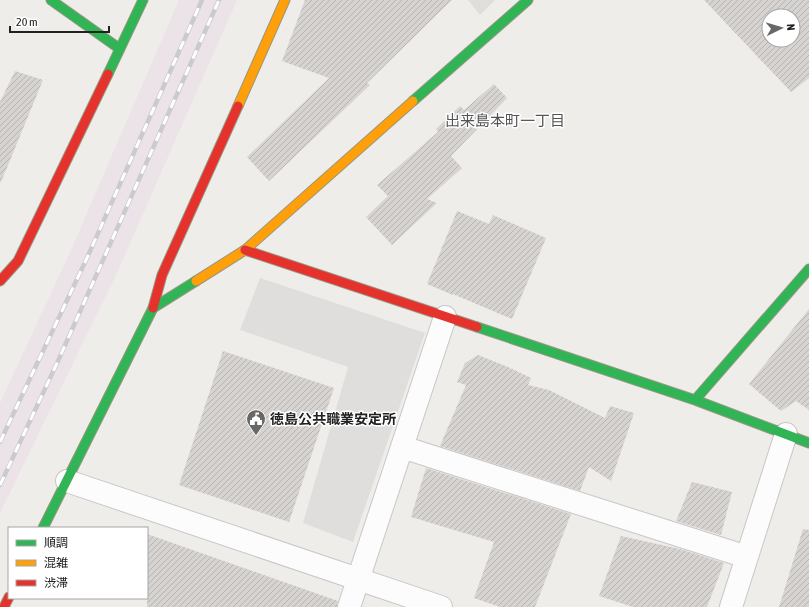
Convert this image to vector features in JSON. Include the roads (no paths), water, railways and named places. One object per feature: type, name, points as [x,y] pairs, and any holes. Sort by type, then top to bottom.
[{"type":"street","points":[[51,0],[120,49]]},
{"type":"street","points":[[0,281],[18,260],[143,0]]},
{"type":"street","points":[[44,527],[153,308],[162,275],[285,0]]},
{"type":"street","points":[[153,308],[245,250],[528,0]]},
{"type":"street","points":[[245,250],[695,400],[809,443]]},
{"type":"street","points":[[695,400],[809,268]]},
{"type":"street","points":[[349,607],[445,317]]},
{"type":"street","points":[[731,607],[786,434]]},
{"type":"street","points":[[402,447],[747,557]]},
{"type":"street","points":[[67,481],[441,607]]},
{"type":"railway","points":[[0,442],[87,258],[202,0]]},
{"type":"railway","points":[[0,485],[58,361],[219,0]]},
{"type":"place","name":"徳島公共職業安定所","points":[[256,436]]},
{"type":"district","name":"出来島本町一丁目","points":[[505,120]]}]
